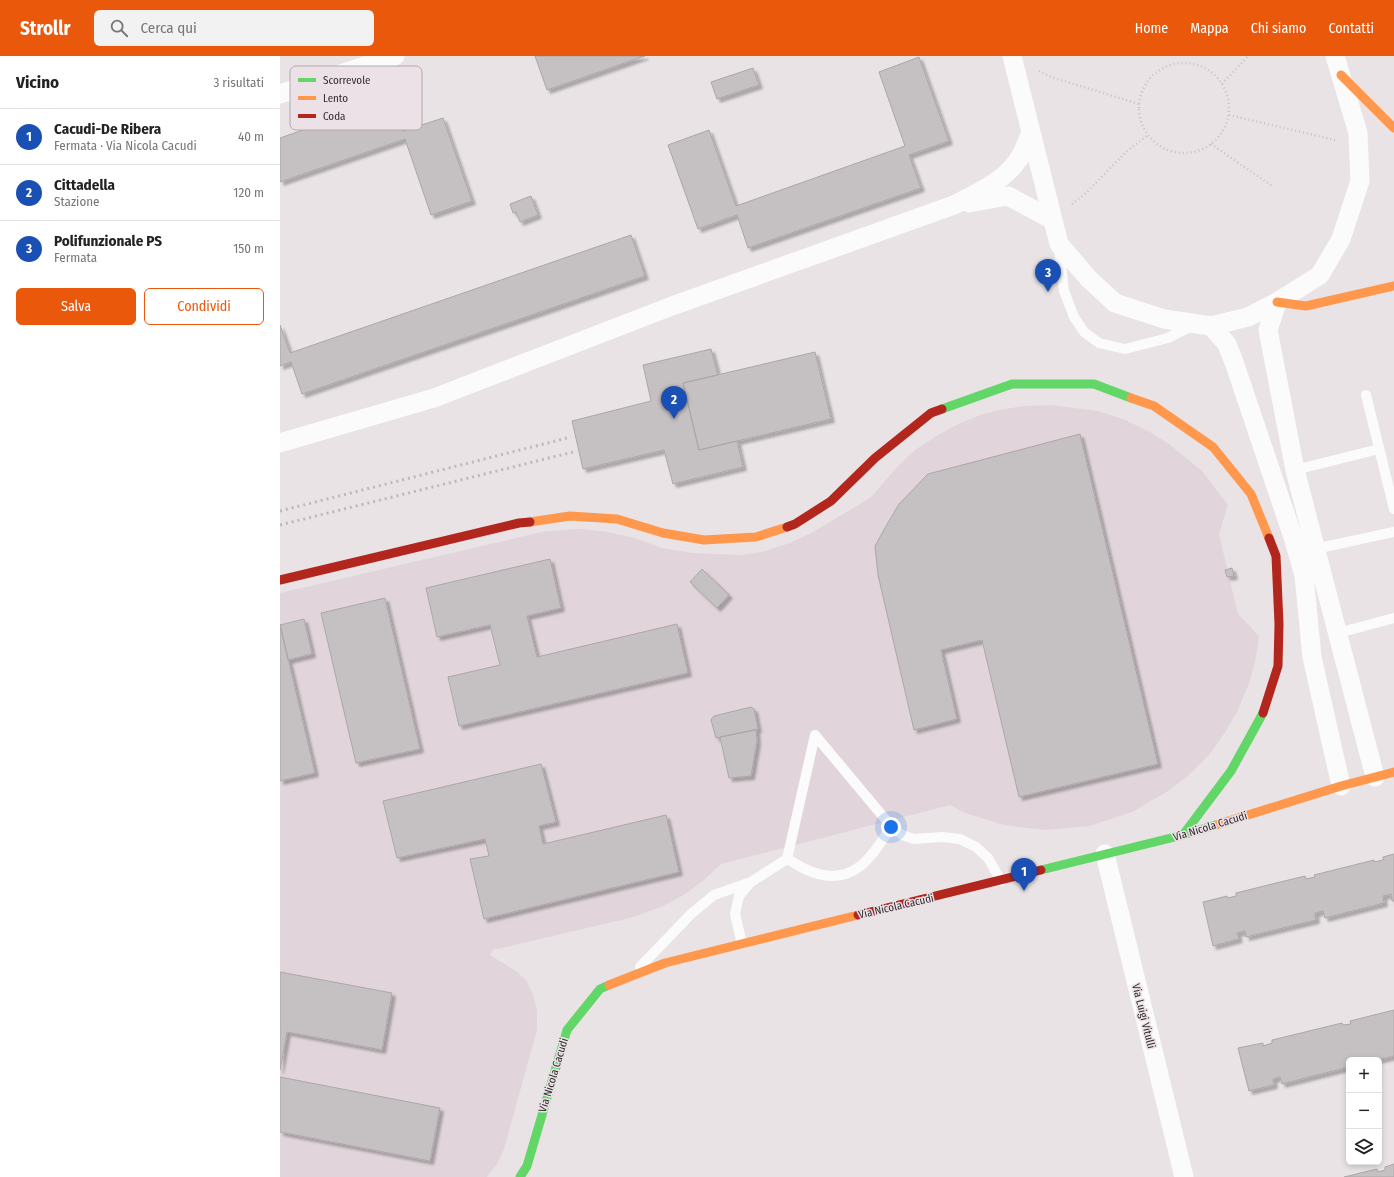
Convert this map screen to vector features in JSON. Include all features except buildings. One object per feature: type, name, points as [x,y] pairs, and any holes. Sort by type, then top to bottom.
[{"type":"street","points":[[365,66],[395,56]]},
{"type":"street","points":[[1012,56],[1059,244],[1089,279],[1115,303],[1164,319],[1203,325],[1248,317],[1277,302],[1320,275],[1341,239],[1360,181],[1358,134],[1335,56]]},
{"type":"street","points":[[1341,75],[1394,128]]},
{"type":"street","points":[[280,94],[290,91]]},
{"type":"street","points":[[280,443],[434,398],[672,306],[954,205],[996,183],[1009,171],[1019,160],[1031,132]]},
{"type":"street","points":[[954,205],[1008,196],[1053,220]]},
{"type":"street","points":[[1277,302],[1306,306],[1394,286]]},
{"type":"street","points":[[1277,302],[1268,330],[1295,470],[1375,777]]},
{"type":"street","points":[[1203,325],[1227,344],[1293,537],[1304,575],[1312,657],[1341,786]]},
{"type":"street","points":[[280,580],[519,523],[570,516],[617,518],[663,533],[704,540],[756,537],[795,524],[831,501],[875,458],[932,413],[1012,384],[1094,384],[1154,406],[1213,446],[1251,494],[1276,556],[1279,624],[1278,666],[1265,710],[1232,771],[1183,835]]},
{"type":"street","name":"Via Nicola Cacudi","points":[[520,1177],[527,1166],[567,1030],[600,989],[665,963],[1183,835],[1341,786],[1394,772]]},
{"type":"street","name":"Via Luigi Vitulli","points":[[1105,854],[1184,1177]]},
{"type":"lane","points":[[1059,244],[1064,290],[1074,317],[1084,332],[1100,343],[1125,349],[1168,338],[1203,325]]},
{"type":"lane","points":[[1366,395],[1378,449],[1394,509]]},
{"type":"lane","points":[[1295,470],[1378,449]]},
{"type":"lane","points":[[1315,549],[1394,532]]},
{"type":"lane","points":[[1338,633],[1394,618]]},
{"type":"lane","points":[[632,976],[666,938],[714,895],[751,882],[787,859],[815,735],[891,826],[902,835],[914,839],[942,837],[960,839],[976,847],[988,858],[1001,881]]},
{"type":"lane","points":[[787,859],[812,872],[832,877],[849,874],[863,865],[882,842],[891,826]]},
{"type":"lane","points":[[742,944],[735,914],[738,896],[751,882]]},
{"type":"path","points":[[1222,84],[1248,56]]},
{"type":"path","points":[[1188,63],[1201,67],[1213,74],[1222,84],[1227,94],[1229,115],[1219,136],[1211,144],[1198,150],[1184,153],[1170,151],[1158,145],[1148,135],[1142,125],[1139,104],[1143,90],[1150,78],[1161,70],[1174,65],[1188,63]]},
{"type":"path","points":[[1036,69],[1051,77],[1139,104]]},
{"type":"path","points":[[1229,115],[1337,140],[1358,134]]},
{"type":"path","points":[[1069,208],[1127,152],[1148,135]]},
{"type":"path","points":[[1211,144],[1272,186]]},
{"type":"shaded area","points":[[1051,405],[1098,411],[1123,419],[1150,432],[1169,444],[1202,471],[1228,505],[1219,534],[1238,614],[1259,636],[1255,663],[1248,686],[1237,712],[1224,734],[1208,756],[1190,774],[1170,790],[1132,812],[1089,826],[1047,830],[1004,825],[965,813],[950,805],[721,864],[703,881],[682,896],[661,907],[630,918],[493,950],[490,955],[516,971],[526,980],[533,994],[537,1011],[537,1030],[504,1149],[497,1164],[487,1177],[280,1177],[280,593],[546,531],[581,529],[608,532],[635,538],[662,548],[692,553],[741,555],[762,552],[790,543],[813,532],[870,498],[898,466],[915,450],[958,424],[983,414],[1004,409],[1025,406]]},
{"type":"railway","points":[[280,511],[571,437]]},
{"type":"railway","points":[[280,525],[577,451]]},
{"type":"traffic: fast","points":[[942,409],[1012,384],[1094,384],[1131,398]]},
{"type":"traffic: fast","points":[[1183,835],[1231,771],[1263,713]]},
{"type":"traffic: fast","points":[[1041,870],[1183,835],[1216,825]]},
{"type":"traffic: fast","points":[[520,1177],[527,1166],[567,1030],[600,989],[609,985]]},
{"type":"traffic: slow","points":[[1341,75],[1394,128]]},
{"type":"traffic: slow","points":[[1277,302],[1306,306],[1394,286]]},
{"type":"traffic: slow","points":[[1131,398],[1154,406],[1213,447],[1251,494],[1269,538]]},
{"type":"traffic: slow","points":[[530,522],[570,516],[617,519],[663,533],[704,540],[756,537],[787,527]]},
{"type":"traffic: slow","points":[[1216,825],[1341,786],[1394,772]]},
{"type":"traffic: slow","points":[[609,985],[665,963],[858,915]]},
{"type":"traffic: jam","points":[[787,527],[795,524],[831,501],[875,458],[931,413],[942,409]]},
{"type":"traffic: jam","points":[[280,580],[519,523],[530,522]]},
{"type":"traffic: jam","points":[[1263,713],[1278,666],[1279,624],[1276,556],[1269,538]]},
{"type":"traffic: jam","points":[[858,915],[1041,870]]},
{"type":"place","name":"Polifunzionale PS","points":[[1048,292]]},
{"type":"place","name":"Cittadella","points":[[674,419]]},
{"type":"place","name":"Cacudi-De Ribera","points":[[1024,891]]}]
